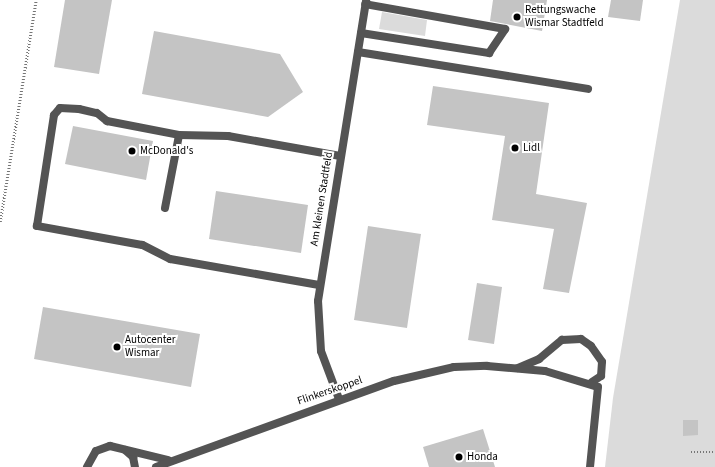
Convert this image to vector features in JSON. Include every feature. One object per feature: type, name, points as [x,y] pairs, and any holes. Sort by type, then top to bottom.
[{"type":"street","name":"Am kleinen Stadtfeld","points":[[340,399],[321,351],[318,327],[319,285],[365,2]]},
{"type":"street","points":[[361,33],[489,53],[506,29],[365,2]]},
{"type":"street","points":[[358,52],[588,90]]},
{"type":"street","points":[[319,285],[157,254],[142,245],[37,226],[54,115],[60,108],[78,109],[97,112],[108,121],[179,135],[228,136],[340,156]]},
{"type":"street","points":[[165,208],[179,135]]},
{"type":"street","name":"Flinkerskoppel","points":[[156,467],[168,460],[340,399],[454,367],[518,368],[592,382],[601,376],[602,362],[591,346],[581,339],[562,340],[539,359],[518,368]]},
{"type":"street","points":[[590,467],[598,387],[592,382]]},
{"type":"street","points":[[87,467],[96,451],[120,447],[168,460]]},
{"type":"street","points":[[120,447],[133,457],[135,467]]},
{"type":"path","points":[[0,222],[36,0]]},
{"type":"path","points":[[691,452],[715,452]]},
{"type":"shaded area","points":[[680,0],[715,0],[715,467],[605,467],[613,398]]},
{"type":"shaded area","points":[[382,12],[427,20],[425,36],[379,29]]},
{"type":"building","points":[[65,0],[112,0],[99,74],[54,67]]},
{"type":"building","name":"Rettungswache Wismar Stadtfeld","points":[[493,0],[547,0],[542,31],[490,21]]},
{"type":"building","points":[[611,0],[643,0],[640,21],[608,17]]},
{"type":"building","points":[[154,31],[280,54],[303,92],[268,117],[142,94]]},
{"type":"building","points":[[433,86],[549,103],[536,194],[587,203],[569,293],[543,289],[554,229],[492,220],[505,136],[427,125]]},
{"type":"building","points":[[73,126],[153,141],[146,180],[65,164]]},
{"type":"building","points":[[216,191],[308,205],[301,253],[209,239]]},
{"type":"building","points":[[368,226],[421,234],[407,328],[354,320]]},
{"type":"building","points":[[477,283],[502,287],[494,344],[468,340]]},
{"type":"building","name":"Autocenter Wismar","points":[[43,307],[200,334],[191,387],[34,359]]},
{"type":"building","points":[[683,420],[698,420],[698,435],[683,436]]},
{"type":"building","name":"Honda","points":[[483,429],[495,467],[429,467],[423,447]]},
{"type":"place","name":"Rettungswache Wismar Stadtfeld","points":[[517,17]]},
{"type":"place","name":"Lidl","points":[[515,148]]},
{"type":"place","name":"McDonald's","points":[[132,151]]},
{"type":"place","name":"Autocenter Wismar","points":[[117,347]]},
{"type":"place","name":"Honda","points":[[459,457]]}]
